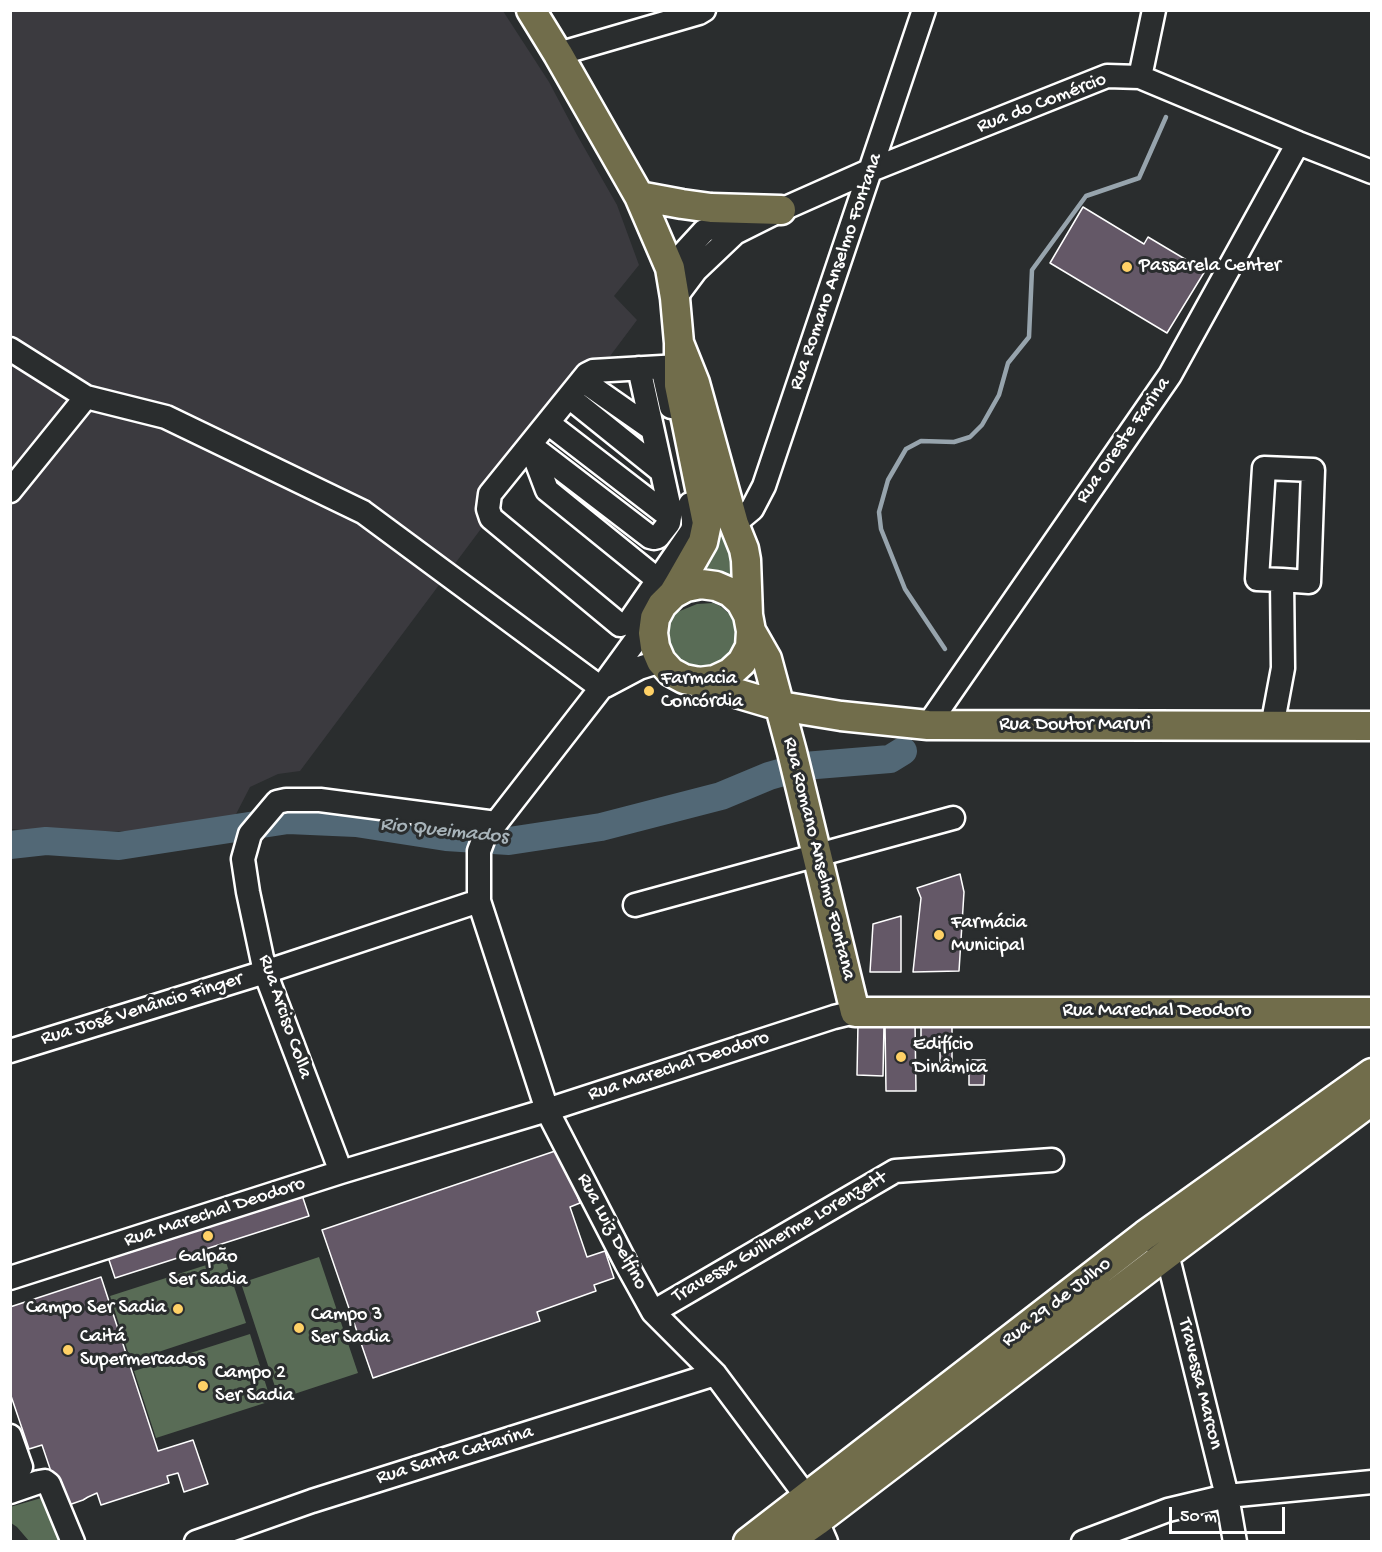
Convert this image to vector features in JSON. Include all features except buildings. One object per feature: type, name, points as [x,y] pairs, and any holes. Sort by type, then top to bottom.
[{"type":"main road","points":[[531,10],[639,196],[670,268],[675,298],[673,358],[679,385],[721,523],[744,549],[750,647],[742,662],[730,674],[715,680],[699,682],[684,679],[672,672],[661,661],[655,647],[653,633],[655,618],[664,593],[703,542],[721,523]]},
{"type":"main road","points":[[639,196],[711,208],[781,210]]},
{"type":"main road","points":[[664,593],[701,584],[716,586],[730,592],[741,602],[766,659],[780,706]]},
{"type":"main road","name":"Rua Doutor Maruri","points":[[699,682],[780,706],[841,716],[928,725],[1371,726]]},
{"type":"main road","name":"Rua Romano Anselmo Fontana","points":[[780,706],[855,1012]]},
{"type":"main road","name":"Rua Marechal Deodoro","points":[[855,1012],[1371,1012]]},
{"type":"main road","name":"Rua 29 de Julho","points":[[748,1542],[816,1520],[1145,1235],[1371,1073]]},
{"type":"main road","name":"Rua 29 de Julho","points":[[787,1542],[1371,1100]]},
{"type":"street","name":"Rua Romano Anselmo Fontana","points":[[721,523],[752,509],[764,486],[924,10]]},
{"type":"street","points":[[1140,77],[1154,10]]},
{"type":"street","points":[[558,54],[700,11]]},
{"type":"street","name":"Rua do Comércio","points":[[781,210],[871,170],[1107,76],[1140,77],[1371,172]]},
{"type":"street","name":"Rua Oreste Farina","points":[[928,725],[1170,375],[1298,143]]},
{"type":"street","points":[[670,268],[704,231],[738,216],[781,210]]},
{"type":"street","points":[[675,298],[696,270],[735,233],[781,210]]},
{"type":"street","points":[[10,349],[86,397],[166,417],[363,512],[601,688]]},
{"type":"street","points":[[487,837],[601,688],[664,593],[693,527],[673,358],[639,368],[593,371],[587,374],[490,494],[488,508],[491,518],[620,625],[629,622],[664,593]]},
{"type":"street","points":[[530,445],[650,537],[658,537],[669,523],[670,509],[639,368]]},
{"type":"street","points":[[575,388],[652,429]]},
{"type":"street","points":[[575,388],[661,471]]},
{"type":"street","points":[[10,491],[86,397]]},
{"type":"street","points":[[548,423],[670,518]]},
{"type":"street","points":[[530,445],[547,490],[664,593]]},
{"type":"street","points":[[1264,468],[1313,470],[1309,582],[1282,580],[1257,579],[1264,468]]},
{"type":"street","points":[[1272,727],[1283,668],[1282,580]]},
{"type":"street","points":[[601,688],[639,668],[661,661]]},
{"type":"street","name":"Rua Arciso Colla","points":[[341,1172],[265,972],[243,859],[250,834],[277,802],[320,800],[487,837]]},
{"type":"street","points":[[635,904],[953,818]]},
{"type":"street","name":"Rua Luiz Delfino","points":[[487,837],[479,901],[546,1110],[653,1312],[715,1374],[816,1520]]},
{"type":"street","name":"Rua José Venâncio Finger","points":[[10,1051],[265,972],[479,901]]},
{"type":"street","name":"Rua Marechal Deodoro","points":[[10,1278],[855,1012]]},
{"type":"street","name":"Travessa Guilherme Lorenzett","points":[[653,1312],[895,1172],[1052,1160]]},
{"type":"street","points":[[1145,1235],[1167,1254]]},
{"type":"street","name":"Travessa Marcon","points":[[1167,1254],[1227,1496],[1234,1542]]},
{"type":"street","name":"Rua Santa Catarina","points":[[203,1541],[312,1501],[715,1374]]},
{"type":"street","points":[[10,1436],[21,1467],[10,1470]]},
{"type":"street","points":[[10,1492],[39,1482],[45,1481],[49,1484],[73,1542]]},
{"type":"street","points":[[1083,1542],[1168,1510],[1227,1496],[1371,1482]]},
{"type":"shaded area","points":[[11,11],[503,11],[549,82],[617,205],[639,265],[614,296],[637,320],[300,771],[278,774],[250,787],[234,818],[139,831],[37,832],[11,829]]},
{"type":"green space","points":[[717,525],[727,526],[740,582],[697,575]]},
{"type":"green space","points":[[713,603],[740,623],[736,659],[707,671],[676,665],[659,635],[675,613],[697,604]]},
{"type":"green space","name":"Campo 3 Ser Sadia","points":[[319,1257],[358,1373],[279,1399],[241,1283]]},
{"type":"green space","name":"Campo Ser Sadia","points":[[225,1259],[246,1323],[131,1361],[110,1296]]},
{"type":"green space","name":"Campo 2 Ser Sadia","points":[[250,1334],[271,1401],[156,1438],[134,1371]]},
{"type":"green space","points":[[52,1495],[66,1541],[29,1541],[11,1523],[10,1507]]},
{"type":"waterway","points":[[945,649],[905,589],[881,529],[879,512],[888,480],[906,449],[921,441],[954,442],[970,437],[982,425],[999,395],[1008,363],[1029,337],[1032,270],[1086,196],[1139,178],[1166,117]]},
{"type":"waterway","name":"Rio Queimados","points":[[10,845],[46,841],[119,846],[288,820],[356,823],[446,837],[509,841],[601,827],[721,796],[769,776],[804,766],[890,759],[903,751]]},
{"type":"place","name":"Passarela Center","points":[[1127,267]]},
{"type":"place","name":"Farmacia Concórdia","points":[[649,691]]},
{"type":"place","name":"Farmácia Municipal","points":[[939,935]]},
{"type":"place","name":"Edifício Dinâmica","points":[[901,1057]]},
{"type":"place","name":"Galpão Ser Sadia","points":[[208,1236]]},
{"type":"place","name":"Campo Ser Sadia","points":[[178,1309]]},
{"type":"place","name":"Campo 3 Ser Sadia","points":[[299,1328]]},
{"type":"place","name":"Caitá Supermercados","points":[[68,1350]]},
{"type":"place","name":"Campo 2 Ser Sadia","points":[[203,1386]]}]
